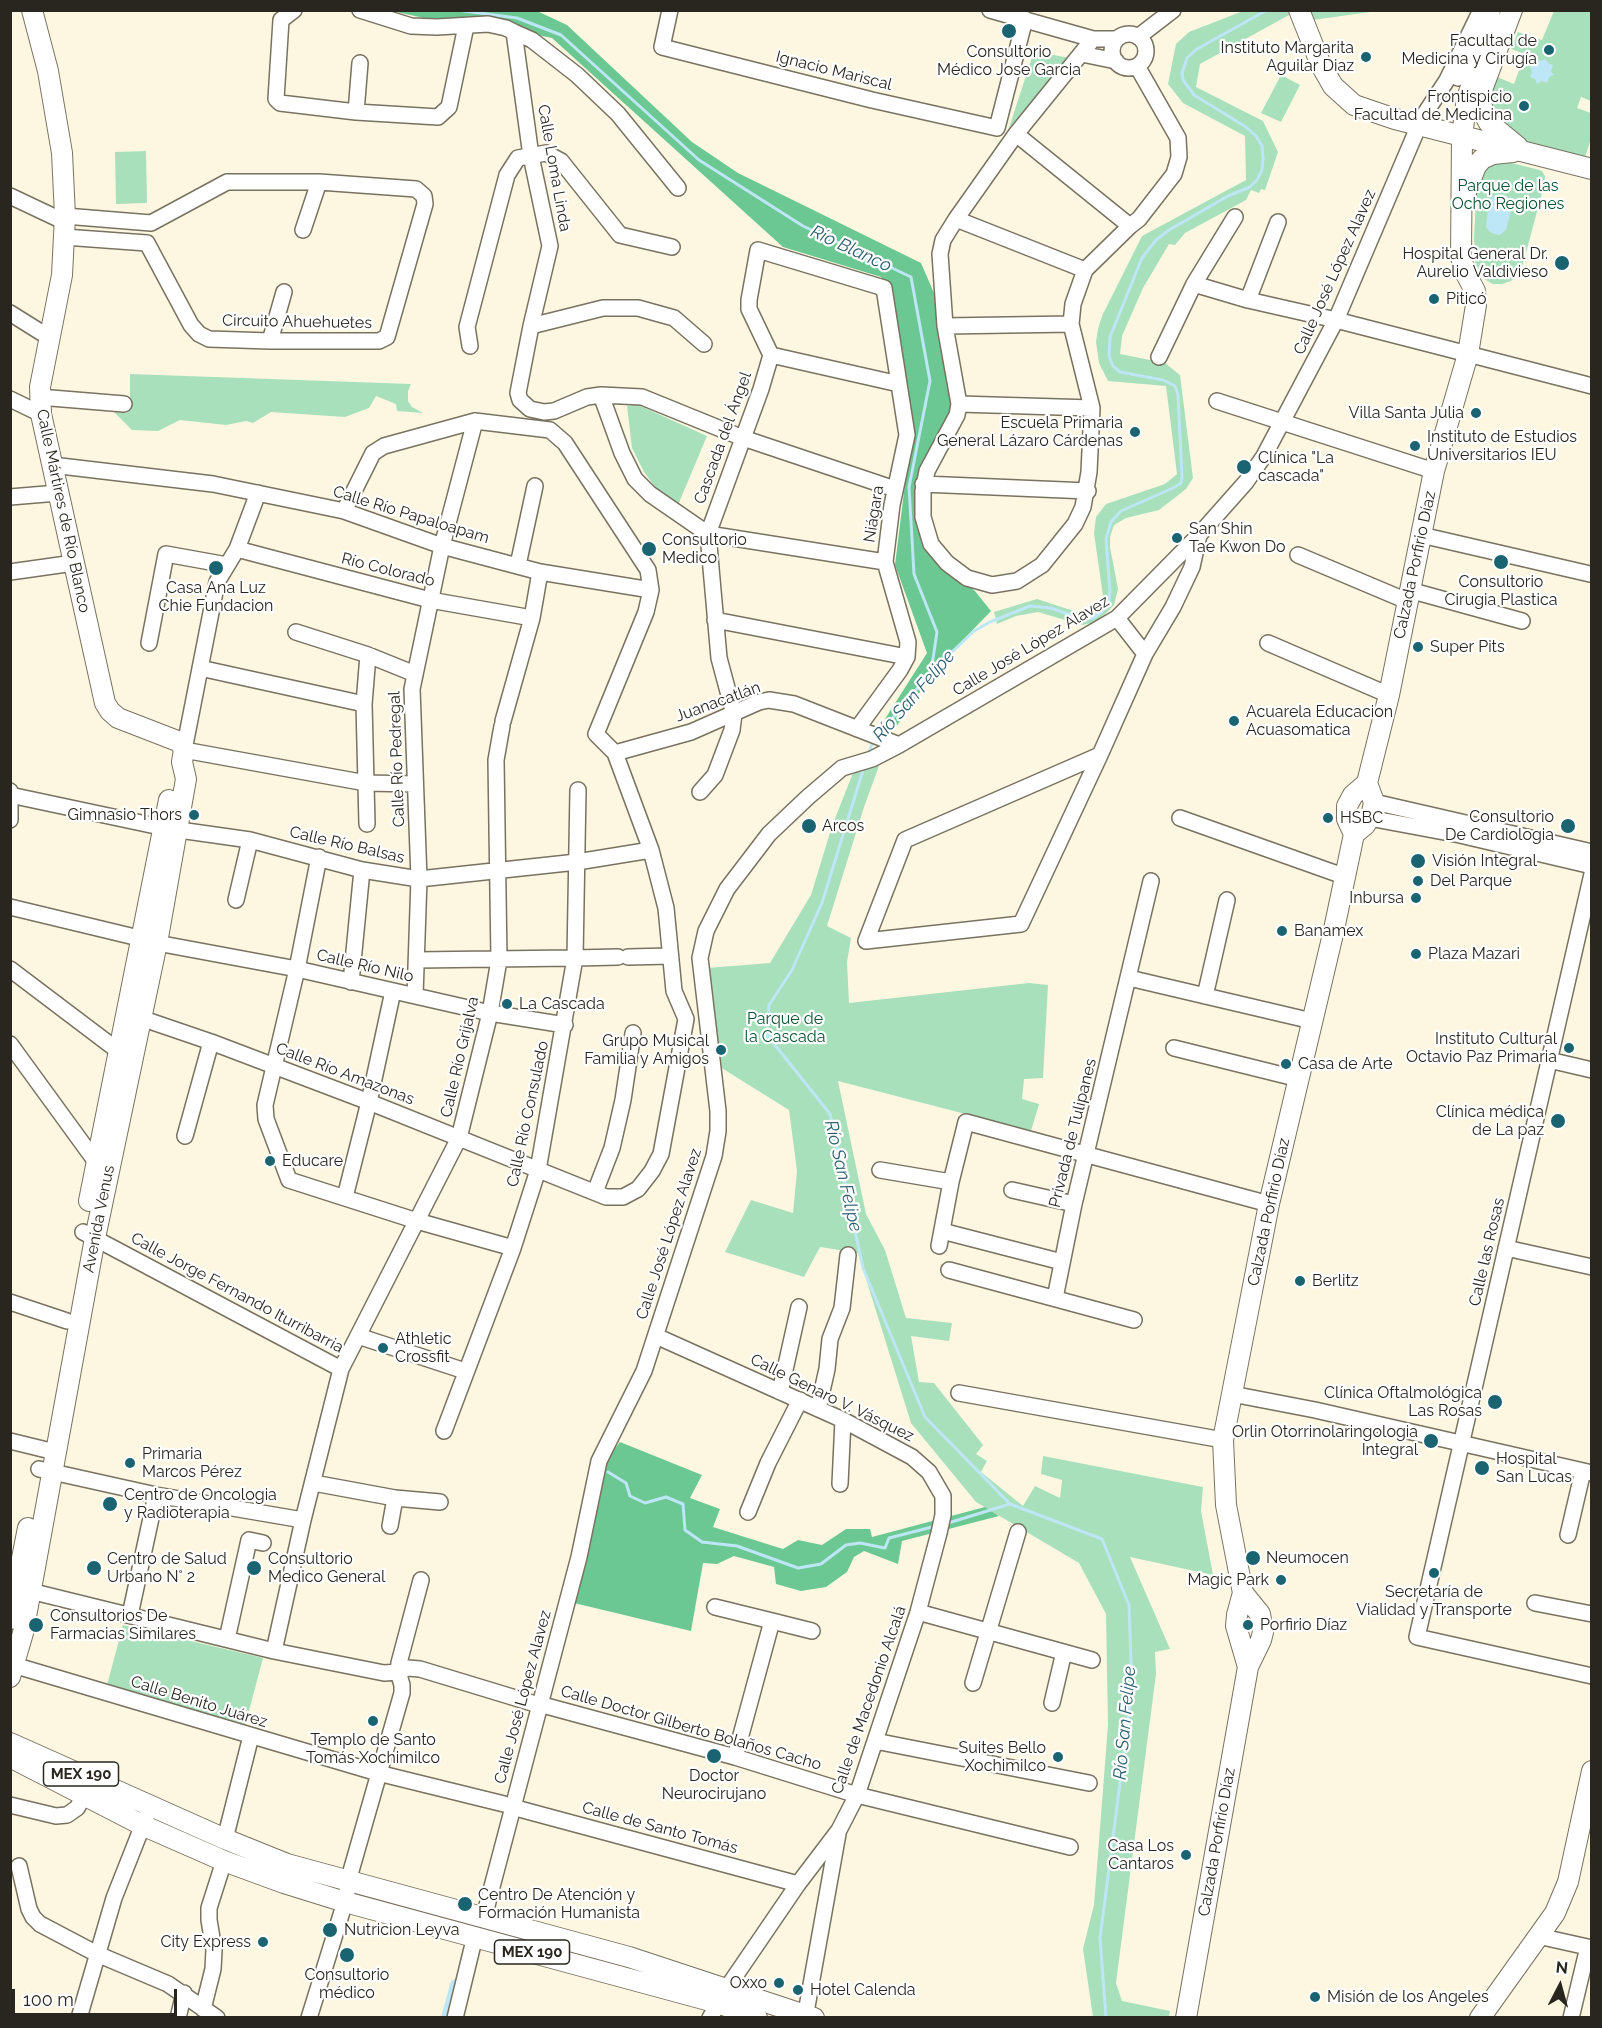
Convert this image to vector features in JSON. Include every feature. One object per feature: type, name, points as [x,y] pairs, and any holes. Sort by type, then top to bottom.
[{"type":"main road","name":"Calle Mártires de Río Blanco","points":[[32,10],[48,71],[62,153],[65,225],[61,282],[40,406],[107,707],[118,717],[178,740],[183,756]]},
{"type":"main road","name":"Calzada Porfirio Díaz","points":[[1367,783],[1389,695],[1434,471],[1468,354],[1476,297],[1462,263],[1462,136],[1467,98],[1485,48],[1490,10]]},
{"type":"main road","points":[[1512,10],[1483,87],[1481,101],[1483,112],[1492,127],[1525,152]]},
{"type":"main road","points":[[1301,17],[1321,65],[1333,86],[1354,105],[1379,115],[1592,169]]},
{"type":"main road","points":[[1461,204],[1474,169],[1482,159],[1493,154],[1525,152]]},
{"type":"main road","name":"Avenida Venus","points":[[12,1669],[15,1627],[89,1235],[172,829],[173,776],[183,756]]},
{"type":"main road","points":[[1367,783],[1372,810],[1365,825],[1354,834],[1347,819],[1347,806],[1356,791],[1367,783]]},
{"type":"main road","name":"Calzada Porfirio Díaz","points":[[1186,2018],[1248,1667],[1261,1640],[1263,1622],[1260,1614],[1243,1593],[1226,1505],[1223,1440],[1269,1204],[1346,877],[1354,834]]},
{"type":"main road","name":"Avenida Venus","points":[[49,1450],[67,1321],[89,1235],[96,1162],[125,1056]]},
{"type":"main road","name":"Avenida Venus","points":[[15,1627],[30,1591],[45,1470]]},
{"type":"main road","name":"Calzada Porfirio Díaz","points":[[1243,1593],[1236,1615],[1236,1626],[1248,1667]]},
{"type":"main road","name":"MEX 190","points":[[10,1743],[225,1839],[287,1864],[350,1876],[484,1917],[628,1957],[718,2003],[808,2017]]},
{"type":"main road","name":"MEX 190","points":[[10,1757],[142,1825],[224,1861],[345,1902],[718,2003],[757,2018]]},
{"type":"main road","points":[[1480,2018],[1555,1913],[1568,1882],[1592,1771]]},
{"type":"street","points":[[294,10],[281,20],[276,99],[280,104],[356,112],[438,117],[449,107],[466,26]]},
{"type":"street","points":[[360,10],[411,26],[488,24],[506,28],[532,40],[577,75],[618,114],[678,188]]},
{"type":"street","name":"Ignacio Mariscal","points":[[670,10],[662,46],[872,100],[997,128],[1024,20]]},
{"type":"street","points":[[990,10],[1093,39],[1117,39]]},
{"type":"street","points":[[1116,62],[1113,46],[1117,39],[1125,34],[1138,36],[1173,10]]},
{"type":"street","name":"Calle José López Alavez","points":[[484,1917],[508,1806],[535,1704],[579,1557],[599,1461],[644,1371],[714,1156],[718,1111],[700,958],[706,931],[727,889],[769,834],[807,797],[842,768],[872,759],[899,745],[1117,618],[1199,535],[1246,482],[1283,423],[1336,320],[1418,125],[1447,80],[1481,10]]},
{"type":"street","points":[[1418,125],[1435,113],[1478,45],[1505,10]]},
{"type":"street","name":"Calle Loma Linda","points":[[514,32],[531,156],[550,246],[531,326],[518,393],[519,400],[530,410],[544,412],[554,411],[601,395]]},
{"type":"street","points":[[1137,66],[1146,55],[1146,48],[1138,36]]},
{"type":"street","points":[[1093,39],[1016,134],[943,240],[940,254],[945,326],[959,404],[957,415],[932,460],[924,484],[923,517],[931,544],[947,563],[967,578],[992,585],[1017,581],[1042,565],[1075,524],[1088,491],[1092,408],[1071,324],[1073,304],[1085,270],[1139,219],[1174,174],[1179,157],[1178,138],[1137,66]]},
{"type":"street","points":[[1082,54],[1116,62],[1123,66],[1137,66]]},
{"type":"street","points":[[356,112],[360,63]]},
{"type":"street","points":[[1016,134],[1130,226]]},
{"type":"street","points":[[470,346],[467,327],[507,175],[518,158],[546,153],[561,161],[620,235],[672,247]]},
{"type":"street","name":"Circuito Ahuehuetes","points":[[227,182],[320,182],[416,189],[424,196],[425,204],[387,337],[379,341],[209,339],[199,334],[191,325],[147,243],[65,225],[151,223],[227,182]]},
{"type":"street","points":[[303,230],[320,182]]},
{"type":"street","points":[[10,196],[65,225]]},
{"type":"street","points":[[1159,357],[1194,284],[1235,218]]},
{"type":"street","points":[[956,219],[1085,270]]},
{"type":"street","points":[[1248,300],[1278,222]]},
{"type":"street","name":"Niágara","points":[[771,355],[748,300],[758,250],[884,288],[907,435],[895,489],[885,562],[908,642],[907,657]]},
{"type":"street","points":[[1194,284],[1248,300],[1336,320],[1592,386]]},
{"type":"street","points":[[270,341],[284,292]]},
{"type":"street","points":[[531,326],[603,308],[638,308],[674,318],[704,344]]},
{"type":"street","points":[[10,313],[50,338]]},
{"type":"street","points":[[945,326],[1071,324]]},
{"type":"street","points":[[771,355],[899,384]]},
{"type":"street","name":"Cascada del Ángel","points":[[734,714],[719,658],[708,534],[761,389],[771,355]]},
{"type":"street","points":[[885,562],[708,534],[650,494],[635,479],[622,453],[601,395],[642,397],[743,438],[895,489]]},
{"type":"street","points":[[10,399],[40,406],[124,404]]},
{"type":"street","points":[[1217,401],[1434,471]]},
{"type":"street","points":[[959,404],[1092,408]]},
{"type":"street","points":[[344,511],[373,453],[384,446],[475,421],[550,430],[565,443],[648,570],[651,590],[646,612],[596,734],[615,753],[651,850],[664,898],[674,991],[686,1019],[706,1014]]},
{"type":"street","name":"Calle Río Pedregal","points":[[415,996],[419,879],[411,698],[442,546],[475,421]]},
{"type":"street","name":"Calle Río Papaloapam","points":[[52,465],[191,481],[258,493],[344,511],[442,546],[540,572],[651,590]]},
{"type":"street","points":[[924,484],[1088,491]]},
{"type":"street","points":[[518,565],[535,486]]},
{"type":"street","points":[[10,497],[58,493]]},
{"type":"street","points":[[258,493],[237,549],[217,582],[183,756],[366,783],[415,784]]},
{"type":"street","points":[[1100,755],[905,840],[867,941],[1021,924],[1100,755],[1145,654],[1173,607],[1192,567],[1199,535]]},
{"type":"street","points":[[1421,535],[1590,574]]},
{"type":"street","name":"Río Colorado","points":[[237,549],[430,600],[532,618]]},
{"type":"street","points":[[149,643],[166,554],[227,565]]},
{"type":"street","points":[[1298,555],[1408,596],[1522,621]]},
{"type":"street","points":[[10,572],[74,563]]},
{"type":"street","name":"Calle Río Grijalva","points":[[297,1548],[341,1369],[459,1138],[490,1013],[499,960],[496,760],[503,723],[532,618],[540,572]]},
{"type":"street","points":[[1117,618],[1145,654]]},
{"type":"street","points":[[715,620],[907,657],[857,729]]},
{"type":"street","points":[[296,632],[368,655],[415,674]]},
{"type":"street","points":[[1268,642],[1389,695]]},
{"type":"street","points":[[367,824],[364,704],[368,655]]},
{"type":"street","points":[[200,668],[364,704]]},
{"type":"street","name":"Juanacatlán","points":[[615,753],[691,732],[759,702],[775,701],[794,704],[899,745]]},
{"type":"street","points":[[700,792],[715,775],[732,729],[734,714]]},
{"type":"street","name":"Calle Río Consulado","points":[[444,1431],[513,1248],[538,1170],[565,1025],[573,958],[578,862],[578,790]]},
{"type":"street","points":[[10,820],[11,794]]},
{"type":"street","name":"Calle Río Balsas","points":[[11,794],[172,829],[250,840],[362,870],[419,879],[578,862],[651,850]]},
{"type":"street","points":[[1372,810],[1592,852]]},
{"type":"street","points":[[1372,810],[1460,835],[1592,866]]},
{"type":"street","points":[[1180,818],[1346,877]]},
{"type":"street","points":[[236,900],[250,840]]},
{"type":"street","points":[[319,857],[297,969],[265,1105],[266,1119],[289,1180],[417,1221],[513,1248]]},
{"type":"street","points":[[351,982],[362,870]]},
{"type":"street","name":"Calle las Rosas","points":[[1592,874],[1417,1637],[1592,1676]]},
{"type":"street","name":"Privada de Tulipanes","points":[[1055,1298],[1074,1204],[1151,881]]},
{"type":"street","points":[[1205,996],[1227,900]]},
{"type":"street","name":"Calle Río Nilo","points":[[10,907],[150,941],[297,969],[490,1013],[565,1025]]},
{"type":"street","points":[[417,960],[670,956]]},
{"type":"street","points":[[10,969],[125,1056]]},
{"type":"street","points":[[1129,978],[1312,1021]]},
{"type":"street","points":[[345,1197],[369,1102],[393,991]]},
{"type":"street","name":"Calle Río Amazonas","points":[[134,1016],[211,1042],[615,1198],[623,1197],[638,1189],[652,1171],[661,1154],[686,1019]]},
{"type":"street","points":[[595,1192],[614,1138],[623,1100],[633,1033]]},
{"type":"street","points":[[185,1136],[211,1042]]},
{"type":"street","points":[[10,1044],[96,1162]]},
{"type":"street","points":[[1174,1048],[1299,1079]]},
{"type":"street","points":[[1549,1060],[1592,1070]]},
{"type":"street","points":[[1062,1262],[941,1238],[951,1182],[966,1122],[1269,1204]]},
{"type":"street","points":[[880,1170],[951,1182]]},
{"type":"street","points":[[1012,1190],[1074,1204]]},
{"type":"street","name":"Calle Jorge Fernando Iturribarria","points":[[89,1235],[341,1369]]},
{"type":"street","points":[[1506,1248],[1592,1268]]},
{"type":"street","points":[[818,1409],[827,1368],[830,1339],[842,1308],[848,1255]]},
{"type":"street","points":[[949,1270],[1134,1320]]},
{"type":"street","points":[[10,1302],[67,1321]]},
{"type":"street","points":[[780,1392],[799,1307]]},
{"type":"street","points":[[358,1336],[465,1371]]},
{"type":"street","name":"Calle Genaro V. Vásquez","points":[[656,1336],[843,1420],[912,1457],[929,1472],[943,1496],[943,1515],[939,1533]]},
{"type":"street","points":[[274,1651],[297,1548],[304,1541],[346,1391]]},
{"type":"street","points":[[959,1393],[1223,1440]]},
{"type":"street","points":[[1232,1394],[1315,1410],[1587,1472],[1568,1535]]},
{"type":"street","points":[[748,1512],[768,1463],[800,1400]]},
{"type":"street","points":[[840,1484],[843,1420]]},
{"type":"street","points":[[10,1441],[49,1450]]},
{"type":"street","points":[[45,1470],[156,1495],[303,1520]]},
{"type":"street","points":[[319,1484],[395,1498],[440,1502]]},
{"type":"street","points":[[130,1615],[156,1495]]},
{"type":"street","points":[[390,1526],[395,1498]]},
{"type":"street","points":[[973,1683],[1018,1532]]},
{"type":"street","name":"Calle de Macedonio Alcalá","points":[[718,2003],[798,1884],[842,1825],[857,1795],[918,1612],[939,1533]]},
{"type":"street","points":[[227,1639],[249,1540],[263,1543]]},
{"type":"street","points":[[309,2018],[345,1902],[378,1773],[402,1693],[398,1672],[421,1580]]},
{"type":"street","name":"Calle Doctor Gilberto Bolaños Cacho","points":[[30,1591],[274,1651],[384,1673],[398,1672],[408,1668],[420,1669],[535,1704],[735,1757],[857,1795],[1070,1847]]},
{"type":"street","points":[[1535,1603],[1592,1614]]},
{"type":"street","points":[[715,1607],[812,1631]]},
{"type":"street","points":[[918,1612],[1092,1660]]},
{"type":"street","points":[[735,1757],[772,1621]]},
{"type":"street","points":[[1052,1703],[1064,1652]]},
{"type":"street","name":"Calle Benito Juárez","points":[[12,1669],[378,1773]]},
{"type":"street","points":[[225,1839],[251,1736]]},
{"type":"street","points":[[875,1740],[1089,1783]]},
{"type":"street","name":"Calle de Santo Tomás","points":[[378,1773],[798,1884]]},
{"type":"street","name":"Calle Doctor Gilberto Bolaños Cacho","points":[[834,1787],[842,1825]]},
{"type":"street","points":[[10,1805],[56,1816],[67,1815],[76,1808],[84,1796]]},
{"type":"street","points":[[79,2018],[114,1898],[151,1806]]},
{"type":"street","points":[[808,2017],[842,1825]]},
{"type":"street","points":[[203,2009],[213,1969],[214,1950],[209,1908],[224,1861]]},
{"type":"street","points":[[19,1866],[29,1909],[40,1924],[168,1983],[217,2018]]},
{"type":"street","points":[[454,2018],[475,1936]]},
{"type":"street","points":[[1538,1936],[1590,1947],[1571,2018]]},
{"type":"street","points":[[178,2018],[184,1994]]},
{"type":"green space","points":[[1310,10],[1377,11],[1313,20]]},
{"type":"green space","points":[[392,11],[537,11],[567,25],[692,142],[738,173],[921,263],[934,293],[956,413],[917,499],[918,528],[931,556],[975,591],[991,611],[938,666],[896,727],[885,719],[927,653],[895,565],[911,436],[892,299],[881,277],[783,247],[552,38],[465,20],[424,18]]},
{"type":"green space","points":[[1243,11],[1288,11],[1289,15],[1200,64],[1196,87],[1263,121],[1278,152],[1265,190],[1261,189],[1259,193],[1251,190],[1246,200],[1185,233],[1175,245],[1169,244],[1143,288],[1122,336],[1120,354],[1165,363],[1180,375],[1193,478],[1186,489],[1159,510],[1126,518],[1114,525],[1110,547],[1118,589],[1114,605],[1104,615],[1093,623],[1082,625],[1038,612],[1016,616],[997,624],[994,612],[1037,599],[1080,613],[1087,614],[1098,608],[1103,596],[1094,533],[1096,517],[1106,504],[1165,484],[1177,474],[1166,386],[1108,381],[1099,363],[1096,342],[1102,316],[1142,236],[1246,180],[1245,136],[1183,103],[1168,84],[1176,44],[1189,32]]},
{"type":"green space","name":"Facultad de Medicina y Cirugía","points":[[1554,11],[1591,11],[1591,101],[1581,97],[1577,108],[1591,113],[1591,139],[1585,157],[1521,140],[1502,129],[1491,110],[1490,98],[1497,77],[1514,84],[1525,54],[1511,49],[1518,32],[1542,40]]},
{"type":"green space","points":[[1034,51],[1069,58],[1009,128]]},
{"type":"green space","points":[[1281,75],[1300,85],[1281,122],[1261,113]]},
{"type":"green space","points":[[146,151],[147,203],[116,204],[115,152]]},
{"type":"green space","name":"Parque de las Ocho Regiones","points":[[1489,160],[1499,160],[1536,169],[1542,171],[1545,176],[1521,271],[1511,281],[1502,284],[1493,284],[1484,279],[1475,262],[1477,179]]},
{"type":"green space","points":[[130,374],[411,384],[408,401],[412,407],[423,413],[397,411],[396,404],[376,396],[369,408],[345,417],[271,412],[253,423],[246,421],[226,425],[180,420],[158,431],[132,430],[114,412],[127,413],[130,399]]},
{"type":"green space","points":[[638,405],[707,436],[678,505],[658,491],[644,472],[632,448],[627,406]]},
{"type":"green space","name":"Parque de la Cascada","points":[[879,766],[827,926],[851,938],[847,962],[849,1003],[1029,983],[1048,985],[1043,1078],[1024,1079],[1022,1099],[1039,1104],[1031,1131],[838,1081],[866,1214],[885,1250],[906,1318],[952,1323],[949,1341],[911,1336],[919,1382],[934,1383],[983,1445],[976,1454],[987,1461],[981,1472],[1023,1506],[1035,1486],[1060,1498],[1062,1480],[1041,1474],[1043,1456],[1203,1487],[1201,1511],[1213,1575],[1130,1557],[1170,1649],[1155,1652],[1156,1674],[1116,1983],[1122,2001],[1170,2011],[1169,2017],[1093,2017],[1083,1949],[1094,1905],[1108,1725],[1106,1614],[1079,1563],[976,1502],[911,1423],[858,1253],[820,1247],[804,1277],[725,1252],[751,1200],[793,1213],[797,1171],[789,1110],[720,1067],[707,968],[770,963],[811,895],[832,826],[853,773]]},
{"type":"green space","points":[[620,1442],[702,1475],[690,1498],[720,1509],[713,1527],[783,1549],[798,1540],[822,1545],[846,1529],[870,1529],[872,1537],[985,1507],[999,1516],[902,1541],[898,1564],[864,1551],[854,1557],[847,1572],[826,1587],[801,1591],[776,1584],[774,1567],[734,1556],[717,1564],[703,1563],[691,1631],[574,1603],[599,1469]]},
{"type":"green space","points":[[123,1625],[263,1658],[245,1726],[106,1689]]},
{"type":"water","points":[[1545,59],[1553,65],[1551,71],[1554,75],[1549,77],[1547,83],[1542,81],[1537,84],[1535,79],[1530,77],[1532,72],[1530,67],[1536,60]]},
{"type":"water","points":[[1502,194],[1507,196],[1511,202],[1506,230],[1500,235],[1490,232],[1486,227],[1488,207],[1492,197]]},
{"type":"waterway","name":"Río Blanco","points":[[457,10],[517,18],[561,35],[699,160],[803,226],[911,277],[930,381],[909,487],[914,574],[937,632],[931,672]]},
{"type":"waterway","name":"Río San Felipe","points":[[881,732],[931,672],[974,631],[990,622],[1030,606],[1051,608],[1082,619],[1093,618],[1102,612],[1109,600],[1110,592],[1106,539],[1111,522],[1121,511],[1181,483],[1178,395],[1175,386],[1163,380],[1120,372],[1113,366],[1109,356],[1110,337],[1142,258],[1156,240],[1228,196],[1250,187],[1262,170],[1262,146],[1256,136],[1246,127],[1194,95],[1183,80],[1182,73],[1187,58],[1197,49],[1267,10]]},
{"type":"waterway","name":"Río San Felipe","points":[[868,755],[873,741]]},
{"type":"waterway","name":"Río San Felipe","points":[[864,767],[822,903],[792,970],[769,1005],[767,1035],[830,1114],[863,1268],[925,1417],[1010,1504],[1102,1539],[1129,1605],[1132,1690],[1100,1938],[1106,2018]]},
{"type":"waterway","points":[[608,1472],[626,1483],[630,1496],[645,1503],[666,1497],[683,1504],[685,1530],[702,1542],[737,1546],[798,1568],[821,1564],[846,1545],[860,1543],[885,1548],[889,1538],[936,1526]]},
{"type":"waterway","points":[[945,1524],[1010,1504]]},
{"type":"waterway","points":[[447,2018],[456,1985]]},
{"type":"place","name":"Consultorio Médico Jose Garcia","points":[[1009,31]]},
{"type":"place","name":"Facultad de Medicina y Cirugía","points":[[1549,50]]},
{"type":"place","name":"Instituto Margarita Aguilar Diaz","points":[[1366,57]]},
{"type":"place","name":"Frontispicio Facultad de Medicina","points":[[1524,106]]},
{"type":"place","name":"Hospital General Dr. Aurelio Valdivieso","points":[[1562,263]]},
{"type":"place","name":"Piticó","points":[[1434,299]]},
{"type":"place","name":"Villa Santa Julia","points":[[1476,413]]},
{"type":"place","name":"Escuela Primaria General Lázaro Cárdenas","points":[[1135,432]]},
{"type":"place","name":"Instituto de Estudios Universitarios IEU","points":[[1415,446]]},
{"type":"place","name":"Clínica \"La cascada\"","points":[[1244,467]]},
{"type":"place","name":"San Shin Tae Kwon Do","points":[[1177,538]]},
{"type":"place","name":"Consultorio Medico","points":[[649,549]]},
{"type":"place","name":"Consultorio Cirugia Plastica","points":[[1501,562]]},
{"type":"place","name":"Casa Ana Luz Chie Fundacion","points":[[216,568]]},
{"type":"place","name":"Super Pits","points":[[1418,647]]},
{"type":"place","name":"Acuarela Educacion Acuasomatica","points":[[1234,721]]},
{"type":"place","name":"Gimnasio Thors","points":[[194,815]]},
{"type":"place","name":"HSBC","points":[[1328,818]]},
{"type":"place","name":"Arcos","points":[[809,826]]},
{"type":"place","name":"Consultorio De Cardiologia","points":[[1568,826]]},
{"type":"place","name":"Visión Integral","points":[[1418,861]]},
{"type":"place","name":"Del Parque","points":[[1418,881]]},
{"type":"place","name":"Inbursa","points":[[1416,898]]},
{"type":"place","name":"Banamex","points":[[1282,931]]},
{"type":"place","name":"Plaza Mazari","points":[[1416,954]]},
{"type":"place","name":"La Cascada","points":[[507,1004]]},
{"type":"place","name":"Instituto Cultural Octavio Paz Primaria","points":[[1569,1048]]},
{"type":"place","name":"Grupo Musical Familia y Amigos","points":[[721,1050]]},
{"type":"place","name":"Casa de Arte","points":[[1286,1064]]},
{"type":"place","name":"Clínica médica de La paz","points":[[1558,1121]]},
{"type":"place","name":"Educare","points":[[270,1161]]},
{"type":"place","name":"Berlitz","points":[[1300,1281]]},
{"type":"place","name":"Athletic Crossfit","points":[[383,1348]]},
{"type":"place","name":"Clínica Oftalmológica Las Rosas","points":[[1495,1402]]},
{"type":"place","name":"Orlin Otorrinolaringologia Integral","points":[[1431,1441]]},
{"type":"place","name":"Primaria Marcos Pérez","points":[[130,1463]]},
{"type":"place","name":"Hospital San Lucas","points":[[1482,1468]]},
{"type":"place","name":"Centro de Oncologia y Radioterapia","points":[[110,1504]]},
{"type":"place","name":"Neumocen","points":[[1253,1558]]},
{"type":"place","name":"Centro de Salud Urbano N° 2","points":[[94,1568]]},
{"type":"place","name":"Consultorio Medico General","points":[[254,1568]]},
{"type":"place","name":"Secretaría de Vialidad y Transporte","points":[[1434,1573]]},
{"type":"place","name":"Magic Park","points":[[1281,1580]]},
{"type":"place","name":"Consultorios De Farmacias Similares","points":[[36,1625]]},
{"type":"place","name":"Porfirio Díaz","points":[[1248,1625]]},
{"type":"place","name":"Templo de Santo Tomás Xochimilco","points":[[373,1721]]},
{"type":"place","name":"Doctor Neurocirujano","points":[[714,1756]]},
{"type":"place","name":"Suites Bello Xochimilco","points":[[1058,1757]]},
{"type":"place","name":"Casa Los Cantaros","points":[[1186,1855]]},
{"type":"place","name":"Centro De Atención y Formación Humanista","points":[[465,1904]]},
{"type":"place","name":"Nutricion Leyva","points":[[330,1930]]},
{"type":"place","name":"City Express","points":[[263,1942]]},
{"type":"place","name":"Consultorio médico","points":[[347,1955]]},
{"type":"place","name":"Oxxo","points":[[779,1983]]},
{"type":"place","name":"Hotel Calenda","points":[[798,1990]]},
{"type":"place","name":"Misión de los Angeles","points":[[1315,1997]]}]
